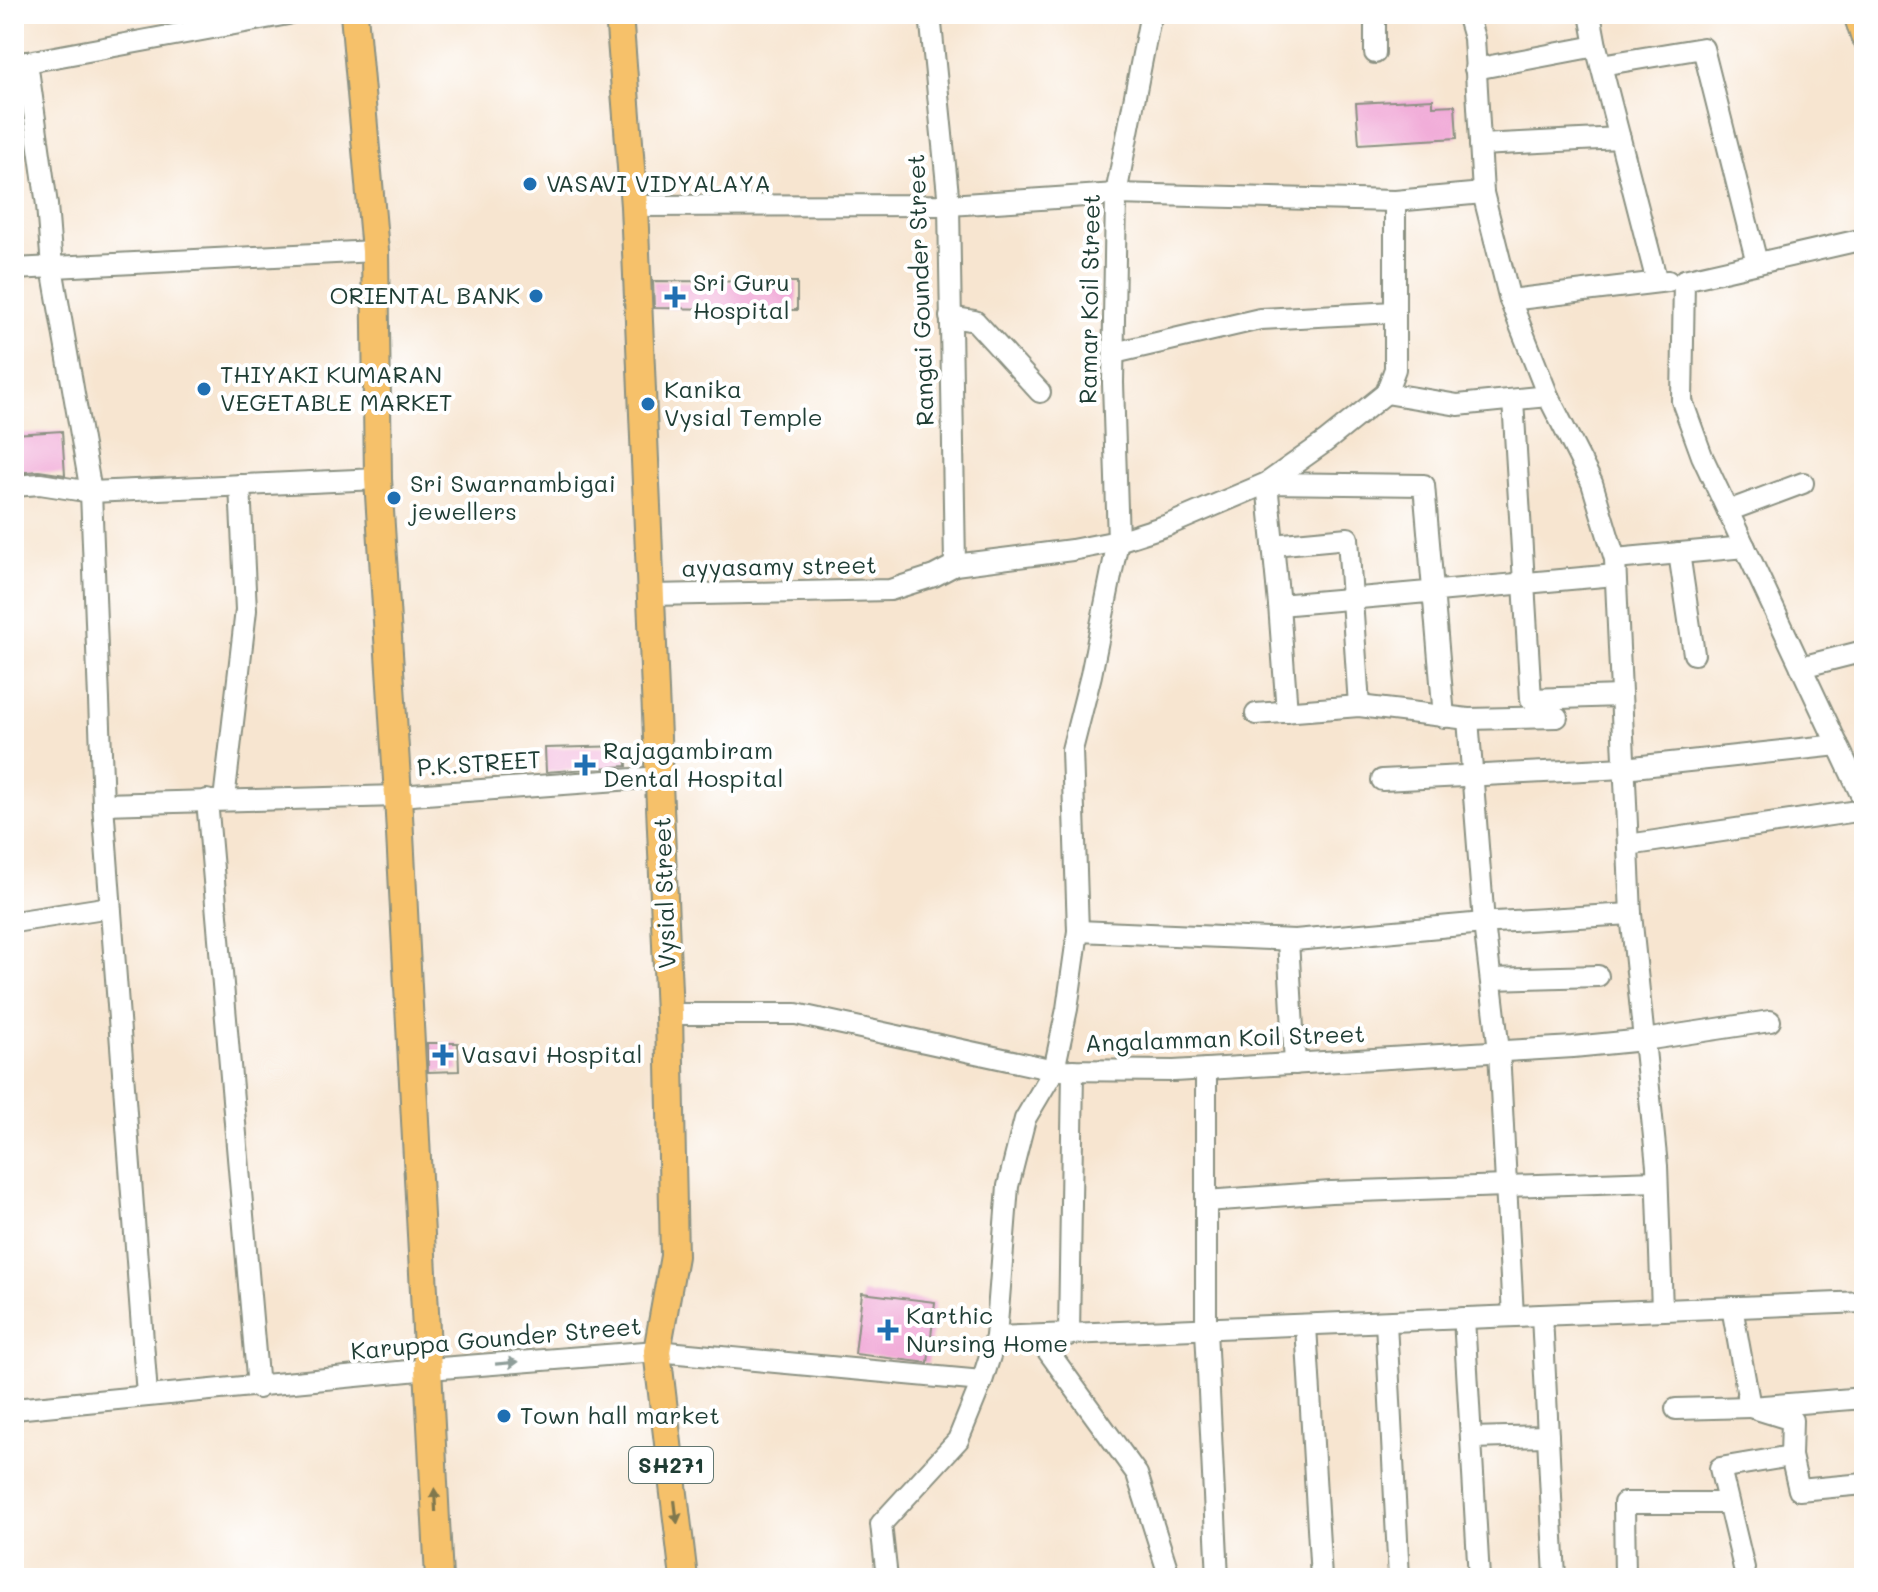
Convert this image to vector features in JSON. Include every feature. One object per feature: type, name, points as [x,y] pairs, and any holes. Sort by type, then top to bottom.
[{"type":"main road","points":[[354,14],[375,251],[378,479],[398,796],[439,1578]]},
{"type":"main road","name":"Vysial Street","points":[[619,14],[634,206],[669,1014],[674,1256],[657,1351],[684,1578]]},
{"type":"main road","points":[[1857,14],[1864,36]]},
{"type":"street","points":[[147,1395],[103,804],[91,492],[52,267],[47,205],[21,63],[288,14]]},
{"type":"street","name":"Rangai Gounder Street","points":[[930,14],[949,205],[955,565]]},
{"type":"street","name":"Ramar Koil Street","points":[[1063,1070],[1067,1009],[1078,931],[1072,750],[1091,675],[1118,541],[1114,353],[1116,194],[1153,14]]},
{"type":"street","points":[[1375,14],[1375,53]]},
{"type":"street","points":[[1467,14],[1474,38],[1483,193],[1510,300],[1548,396],[1592,483],[1615,567],[1631,914],[1657,1181],[1662,1310]]},
{"type":"street","points":[[1590,14],[1657,282]]},
{"type":"street","points":[[1475,69],[1703,48],[1757,263]]},
{"type":"street","points":[[1480,145],[1620,138]]},
{"type":"street","points":[[634,206],[949,205],[1116,194],[1395,201],[1483,193]]},
{"type":"street","points":[[1395,201],[1395,369],[1386,393],[1458,405],[1548,396]]},
{"type":"street","points":[[1510,300],[1684,280],[1864,239]]},
{"type":"street","points":[[14,269],[375,251]]},
{"type":"street","points":[[1684,280],[1682,401],[1702,456],[1864,801]]},
{"type":"street","points":[[1114,353],[1260,319],[1395,312]]},
{"type":"street","points":[[950,317],[975,321],[1040,392]]},
{"type":"street","name":"ayyasamy street","points":[[652,595],[890,590],[934,576],[955,565],[1118,541],[1168,525],[1267,483],[1386,393]]},
{"type":"street","points":[[1513,400],[1531,699],[1620,696]]},
{"type":"street","points":[[14,486],[40,484],[91,492],[378,479]]},
{"type":"street","points":[[1287,712],[1267,483],[1424,485],[1444,717]]},
{"type":"street","points":[[1728,511],[1803,483]]},
{"type":"street","points":[[240,485],[246,610],[215,800],[258,1388]]},
{"type":"street","points":[[1273,545],[1348,538],[1359,706]]},
{"type":"street","points":[[1279,605],[1525,584],[1679,553],[1745,547]]},
{"type":"street","points":[[1679,553],[1694,654]]},
{"type":"street","points":[[1801,667],[1864,651]]},
{"type":"street","points":[[1256,714],[1359,706],[1468,719],[1557,717]]},
{"type":"street","points":[[1468,719],[1484,923],[1499,1051],[1513,1316]]},
{"type":"street","points":[[1382,780],[1624,768],[1838,745]]},
{"type":"street","name":"P.K.STREET","points":[[103,804],[398,796],[660,777]]},
{"type":"street","points":[[1628,845],[1864,810]]},
{"type":"street","points":[[14,922],[110,907]]},
{"type":"street","points":[[1078,931],[1288,940],[1631,914]]},
{"type":"street","points":[[1288,940],[1295,1064]]},
{"type":"street","points":[[1491,979],[1598,976]]},
{"type":"street","name":"Angalamman Koil Street","points":[[669,1014],[796,1014],[1063,1070],[1206,1069],[1499,1051],[1644,1040],[1770,1021]]},
{"type":"street","points":[[1206,1069],[1206,1330],[1218,1578]]},
{"type":"street","points":[[1063,1070],[1069,1335]]},
{"type":"street","points":[[887,1578],[881,1524],[958,1440],[982,1381],[996,1337],[1008,1186],[1025,1119],[1063,1070]]},
{"type":"street","points":[[1206,1201],[1331,1192],[1657,1181]]},
{"type":"street","points":[[996,1337],[1864,1302]]},
{"type":"street","points":[[1732,1307],[1750,1407]]},
{"type":"street","points":[[1542,1315],[1555,1578]]},
{"type":"street","points":[[1464,1318],[1479,1578]]},
{"type":"street","points":[[1386,1322],[1399,1578]]},
{"type":"street","points":[[1306,1326],[1321,1578]]},
{"type":"street","points":[[1037,1336],[1137,1474],[1170,1578]]},
{"type":"street","name":"Karuppa Gounder Street","points":[[14,1409],[147,1395],[258,1388],[429,1369],[657,1351],[982,1381]]},
{"type":"street","points":[[1676,1409],[1864,1398]]},
{"type":"street","points":[[1750,1407],[1792,1420],[1791,1456],[1799,1490],[1864,1484]]},
{"type":"street","points":[[1471,1438],[1548,1436]]},
{"type":"street","points":[[1744,1568],[1720,1468],[1791,1456]]},
{"type":"street","points":[[1625,1578],[1624,1503],[1728,1503]]},
{"type":"building","points":[[1433,99],[1433,106],[1455,105],[1457,138],[1359,144],[1356,103]]},
{"type":"building","points":[[653,281],[797,282],[797,310],[654,308]]},
{"type":"building","points":[[62,431],[65,475],[39,471],[14,473],[14,434]]},
{"type":"building","points":[[626,746],[627,766],[546,772],[545,748]]},
{"type":"building","points":[[427,1043],[458,1043],[459,1071],[428,1072]]},
{"type":"building","points":[[862,1293],[935,1302],[928,1363],[855,1354]]},
{"type":"place","name":"VASAVI VIDYALAYA","points":[[530,184]]},
{"type":"place","name":"ORIENTAL BANK","points":[[536,296]]},
{"type":"place","name":"Sri Guru Hospital","points":[[675,297]]},
{"type":"place","name":"THIYAKI KUMARAN VEGETABLE MARKET","points":[[204,389]]},
{"type":"place","name":"Kanika Vysial Temple","points":[[648,404]]},
{"type":"place","name":"Sri Swarnambigai jewellers","points":[[394,498]]},
{"type":"place","name":"Rajagambiram Dental Hospital","points":[[585,765]]},
{"type":"place","name":"Vasavi Hospital","points":[[443,1055]]},
{"type":"place","name":"Karthic Nursing Home","points":[[888,1330]]},
{"type":"place","name":"Town hall market","points":[[504,1416]]}]
